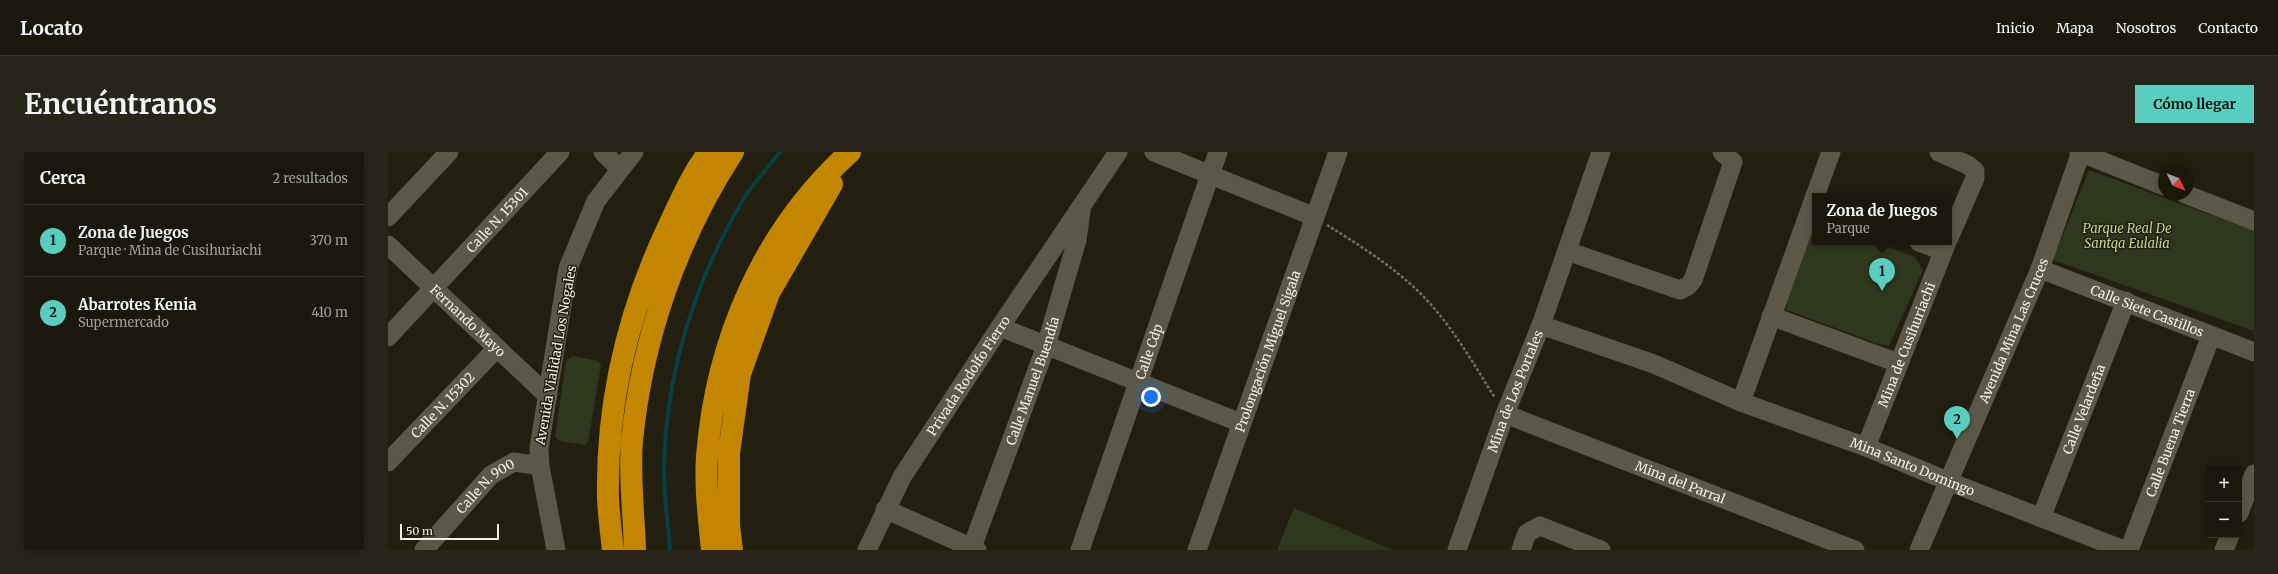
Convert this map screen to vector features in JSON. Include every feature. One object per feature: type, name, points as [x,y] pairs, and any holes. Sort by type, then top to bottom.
[{"type":"highway","points":[[613,550],[608,499],[610,441],[626,340],[643,284],[664,237],[709,152]]},
{"type":"highway","points":[[635,550],[632,442],[644,370],[658,314],[678,254],[709,188],[733,152]]},
{"type":"highway","points":[[712,550],[708,450],[714,396],[730,336],[749,287],[787,221],[829,171],[850,152]]},
{"type":"highway","points":[[732,550],[729,525],[730,453],[740,374],[769,293],[850,152]]},
{"type":"street","points":[[388,217],[449,152]]},
{"type":"street","name":"Calle N. 15301","points":[[388,337],[560,152]]},
{"type":"street","points":[[603,152],[620,169]]},
{"type":"street","name":"Avenida Vialidad Los Nogales","points":[[556,550],[540,466],[539,448],[568,268],[596,201],[634,152]]},
{"type":"street","name":"Privada Rodolfo Fierro","points":[[867,550],[885,509],[902,477],[1000,327],[1118,152]]},
{"type":"street","points":[[1154,152],[1315,217]]},
{"type":"street","name":"Calle Cdp","points":[[1080,550],[1137,381],[1218,152]]},
{"type":"street","name":"Prolongación Miguel Sigala","points":[[1197,550],[1338,152]]},
{"type":"street","points":[[1541,325],[1601,152]]},
{"type":"street","points":[[1567,251],[1680,290],[1685,289],[1693,280],[1733,162],[1722,152]]},
{"type":"street","points":[[1816,193],[1832,152]]},
{"type":"street","name":"Mina de Cusihuriachi","points":[[1939,152],[1972,167],[1974,178],[1952,232]]},
{"type":"street","points":[[2081,152],[2158,184]]},
{"type":"street","name":"Avenida Mina Las Cruces","points":[[1920,550],[2040,269],[2081,152]]},
{"type":"street","points":[[2194,198],[2254,221]]},
{"type":"street","points":[[1740,402],[1812,204]]},
{"type":"street","name":"Calle Manuel Buendía","points":[[973,549],[1046,346],[1077,240],[1081,207]]},
{"type":"street","name":"Fernando Mayo","points":[[388,245],[548,396]]},
{"type":"street","name":"Mina de Cusihuriachi","points":[[1866,447],[1898,363],[1947,245]]},
{"type":"street","name":"Calle Siete Castillos","points":[[2040,269],[2126,301],[2254,352]]},
{"type":"street","name":"Calle Velardeña","points":[[2041,518],[2126,301]]},
{"type":"street","points":[[1771,316],[1898,363]]},
{"type":"street","name":"Mina de Los Portales","points":[[1456,550],[1505,414],[1541,325],[1654,364],[1701,385]]},
{"type":"street","points":[[1000,327],[1241,423]]},
{"type":"street","name":"Calle Buena Tierra","points":[[2129,550],[2211,336]]},
{"type":"street","name":"Calle N. 15302","points":[[388,462],[497,348]]},
{"type":"street","name":"Mina Santo Domingo","points":[[1701,385],[1740,402],[1866,447],[1950,482],[2124,550]]},
{"type":"street","name":"Mina del Parral","points":[[1505,414],[1855,550]]},
{"type":"street","name":"Calle N. 900","points":[[424,550],[491,475],[514,462],[540,466]]},
{"type":"street","points":[[2242,505],[2254,474]]},
{"type":"street","points":[[885,509],[973,549]]},
{"type":"street","points":[[1524,542],[1536,527],[1544,527],[1601,550]]},
{"type":"street","points":[[2224,550],[2229,538]]},
{"type":"path","points":[[1315,217],[1362,246],[1421,294],[1456,337],[1505,414]]},
{"type":"green space","name":"Parque Real De Santqa Eulalia","points":[[2089,170],[2158,196],[2158,200],[2170,200],[2254,231],[2254,331],[2053,260]]},
{"type":"green space","points":[[1812,231],[1812,245],[1883,245],[1915,257],[1923,270],[1889,346],[1876,343],[1787,310],[1786,298]]},
{"type":"green space","points":[[573,356],[598,361],[601,365],[588,442],[584,445],[559,441],[555,436],[566,361]]},
{"type":"green space","points":[[1294,508],[1392,550],[1277,550]]},
{"type":"waterway","points":[[670,550],[664,481],[666,435],[670,400],[686,331],[710,264],[726,231],[747,194],[780,152]]},
{"type":"place","name":"Zona de Juegos","points":[[1882,291]]},
{"type":"place","name":"Abarrotes Kenia","points":[[1957,439]]}]
